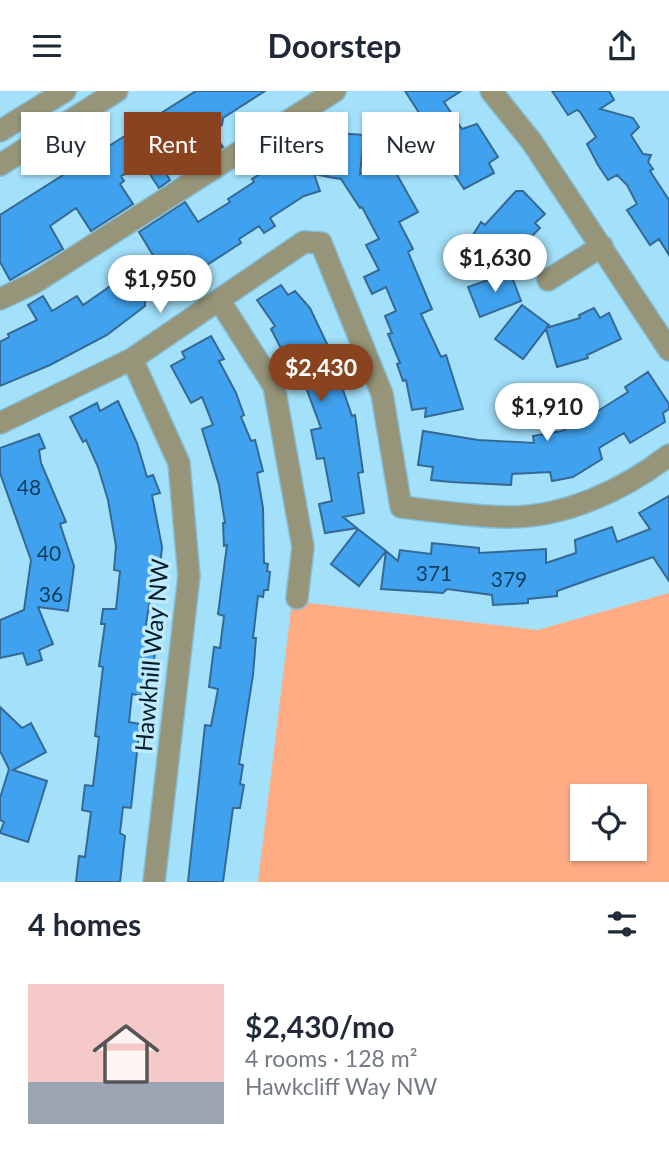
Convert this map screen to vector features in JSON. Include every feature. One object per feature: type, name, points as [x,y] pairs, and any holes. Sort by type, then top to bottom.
[{"type":"street","points":[[21,139],[8,127],[65,91]]},
{"type":"street","points":[[84,112],[117,91]]},
{"type":"street","points":[[0,299],[34,283],[335,91]]},
{"type":"street","points":[[491,91],[532,142],[669,350]]},
{"type":"street","points":[[509,91],[532,142]]},
{"type":"street","points":[[0,165],[21,152]]},
{"type":"street","points":[[0,423],[132,359],[304,242],[321,243],[382,394],[401,507],[511,517],[556,511],[601,497],[669,454]]},
{"type":"street","points":[[548,281],[601,246]]},
{"type":"street","points":[[219,300],[274,386],[303,547],[297,598]]},
{"type":"street","name":"Hawkhill Way NW","points":[[132,359],[179,463],[189,576],[155,882]]},
{"type":"shaded area","points":[[669,593],[669,882],[258,882],[292,601],[537,630]]},
{"type":"building","points":[[196,91],[265,91],[223,118],[221,126],[221,112],[163,112]]},
{"type":"building","points":[[405,91],[461,91],[444,102],[451,112],[419,112]]},
{"type":"building","points":[[552,91],[609,91],[614,100],[600,109],[633,118],[639,127],[631,135],[643,154],[651,155],[648,162],[653,169],[650,171],[669,200],[669,255],[659,239],[650,245],[627,210],[637,204],[627,185],[617,175],[608,180],[598,165],[587,144],[596,137],[580,112],[577,110],[568,115]]},
{"type":"building","points":[[459,124],[462,129],[477,124],[498,157],[489,163],[494,173],[464,189],[455,175],[459,175]]},
{"type":"building","points":[[348,134],[362,135],[360,174],[397,175],[418,212],[399,222],[413,249],[408,252],[432,309],[421,314],[441,357],[446,355],[463,409],[425,417],[426,408],[412,410],[406,380],[403,381],[397,364],[400,363],[388,334],[392,333],[385,316],[396,311],[386,287],[372,294],[364,277],[379,270],[366,245],[379,239],[362,207],[360,208],[341,179],[328,177],[348,175]]},
{"type":"building","points":[[124,137],[124,175],[121,176],[124,181],[120,184],[133,204],[91,231],[76,208],[50,226],[63,249],[10,280],[0,262],[0,215],[63,175],[110,175],[110,145]]},
{"type":"building","points":[[151,175],[167,175],[170,180],[159,188]]},
{"type":"building","points":[[258,175],[314,175],[320,191],[304,196],[270,218],[275,226],[264,233],[259,226],[239,239],[241,243],[179,283],[171,288],[168,284],[145,299],[145,306],[107,335],[50,365],[0,386],[0,342],[9,337],[8,334],[37,320],[28,305],[43,296],[52,311],[77,296],[83,305],[128,274],[131,279],[157,262],[139,232],[185,202],[198,222],[230,202],[228,199],[254,182],[252,179]]},
{"type":"building","points":[[516,191],[523,191],[545,214],[535,223],[540,228],[524,244],[505,271],[467,245],[481,222],[485,225]]},
{"type":"building","points":[[510,272],[521,301],[480,317],[468,287]]},
{"type":"building","points":[[281,285],[288,295],[295,291],[310,308],[336,363],[334,364],[352,416],[355,415],[363,472],[358,473],[364,513],[343,517],[357,528],[325,533],[319,504],[332,501],[324,458],[317,459],[311,430],[321,428],[301,374],[296,377],[291,366],[286,364],[287,360],[271,329],[275,326],[257,300]]},
{"type":"building","points":[[522,305],[549,325],[546,328],[580,318],[579,315],[594,308],[600,318],[609,313],[621,339],[587,355],[588,358],[557,367],[546,329],[523,359],[495,339]]},
{"type":"building","points":[[211,336],[224,359],[219,361],[236,393],[244,415],[241,417],[251,441],[255,440],[263,471],[257,473],[263,508],[264,563],[268,564],[267,571],[270,572],[268,590],[264,590],[263,597],[258,596],[253,638],[256,638],[253,675],[239,764],[243,765],[240,784],[244,785],[240,808],[233,808],[223,882],[188,882],[205,725],[211,726],[218,689],[209,687],[214,647],[220,648],[224,616],[218,614],[227,545],[224,546],[225,523],[219,485],[202,429],[213,425],[202,397],[191,403],[171,366],[185,358],[182,352]]},
{"type":"building","points":[[648,372],[669,404],[669,409],[663,413],[665,422],[630,443],[624,433],[599,448],[602,459],[573,477],[552,481],[550,472],[512,474],[511,485],[451,482],[431,480],[433,467],[418,465],[423,431],[478,440],[534,443],[533,436],[562,431],[590,416],[628,392],[625,387]]},
{"type":"building","points":[[118,401],[137,443],[147,477],[153,475],[160,493],[152,495],[162,547],[157,595],[151,594],[146,624],[153,625],[150,647],[156,647],[153,666],[147,665],[143,696],[132,694],[129,722],[140,724],[131,808],[123,807],[120,833],[125,836],[120,882],[76,882],[79,856],[85,857],[91,812],[82,810],[85,785],[93,786],[99,737],[95,736],[103,667],[99,666],[105,624],[101,624],[103,609],[116,609],[120,571],[114,570],[116,546],[108,500],[98,467],[86,440],[83,442],[70,417],[97,403],[100,411]]},
{"type":"building","points":[[39,434],[45,448],[39,450],[41,463],[66,522],[60,524],[74,566],[68,611],[38,607],[53,644],[39,650],[42,660],[27,665],[23,653],[0,658],[0,620],[24,610],[31,560],[0,473],[0,448]]},
{"type":"building","points":[[669,496],[669,581],[653,557],[557,591],[557,596],[528,599],[528,603],[493,605],[492,595],[447,589],[443,593],[381,589],[386,551],[398,561],[400,550],[431,554],[432,543],[479,548],[479,553],[546,549],[546,563],[576,553],[575,540],[612,527],[617,542],[650,529],[639,513]]},
{"type":"building","points":[[358,529],[386,551],[359,586],[331,564]]},
{"type":"building","points":[[0,707],[22,728],[31,723],[46,752],[13,770],[47,781],[28,842],[0,833],[4,822],[0,820],[0,798],[9,769],[0,751]]}]
